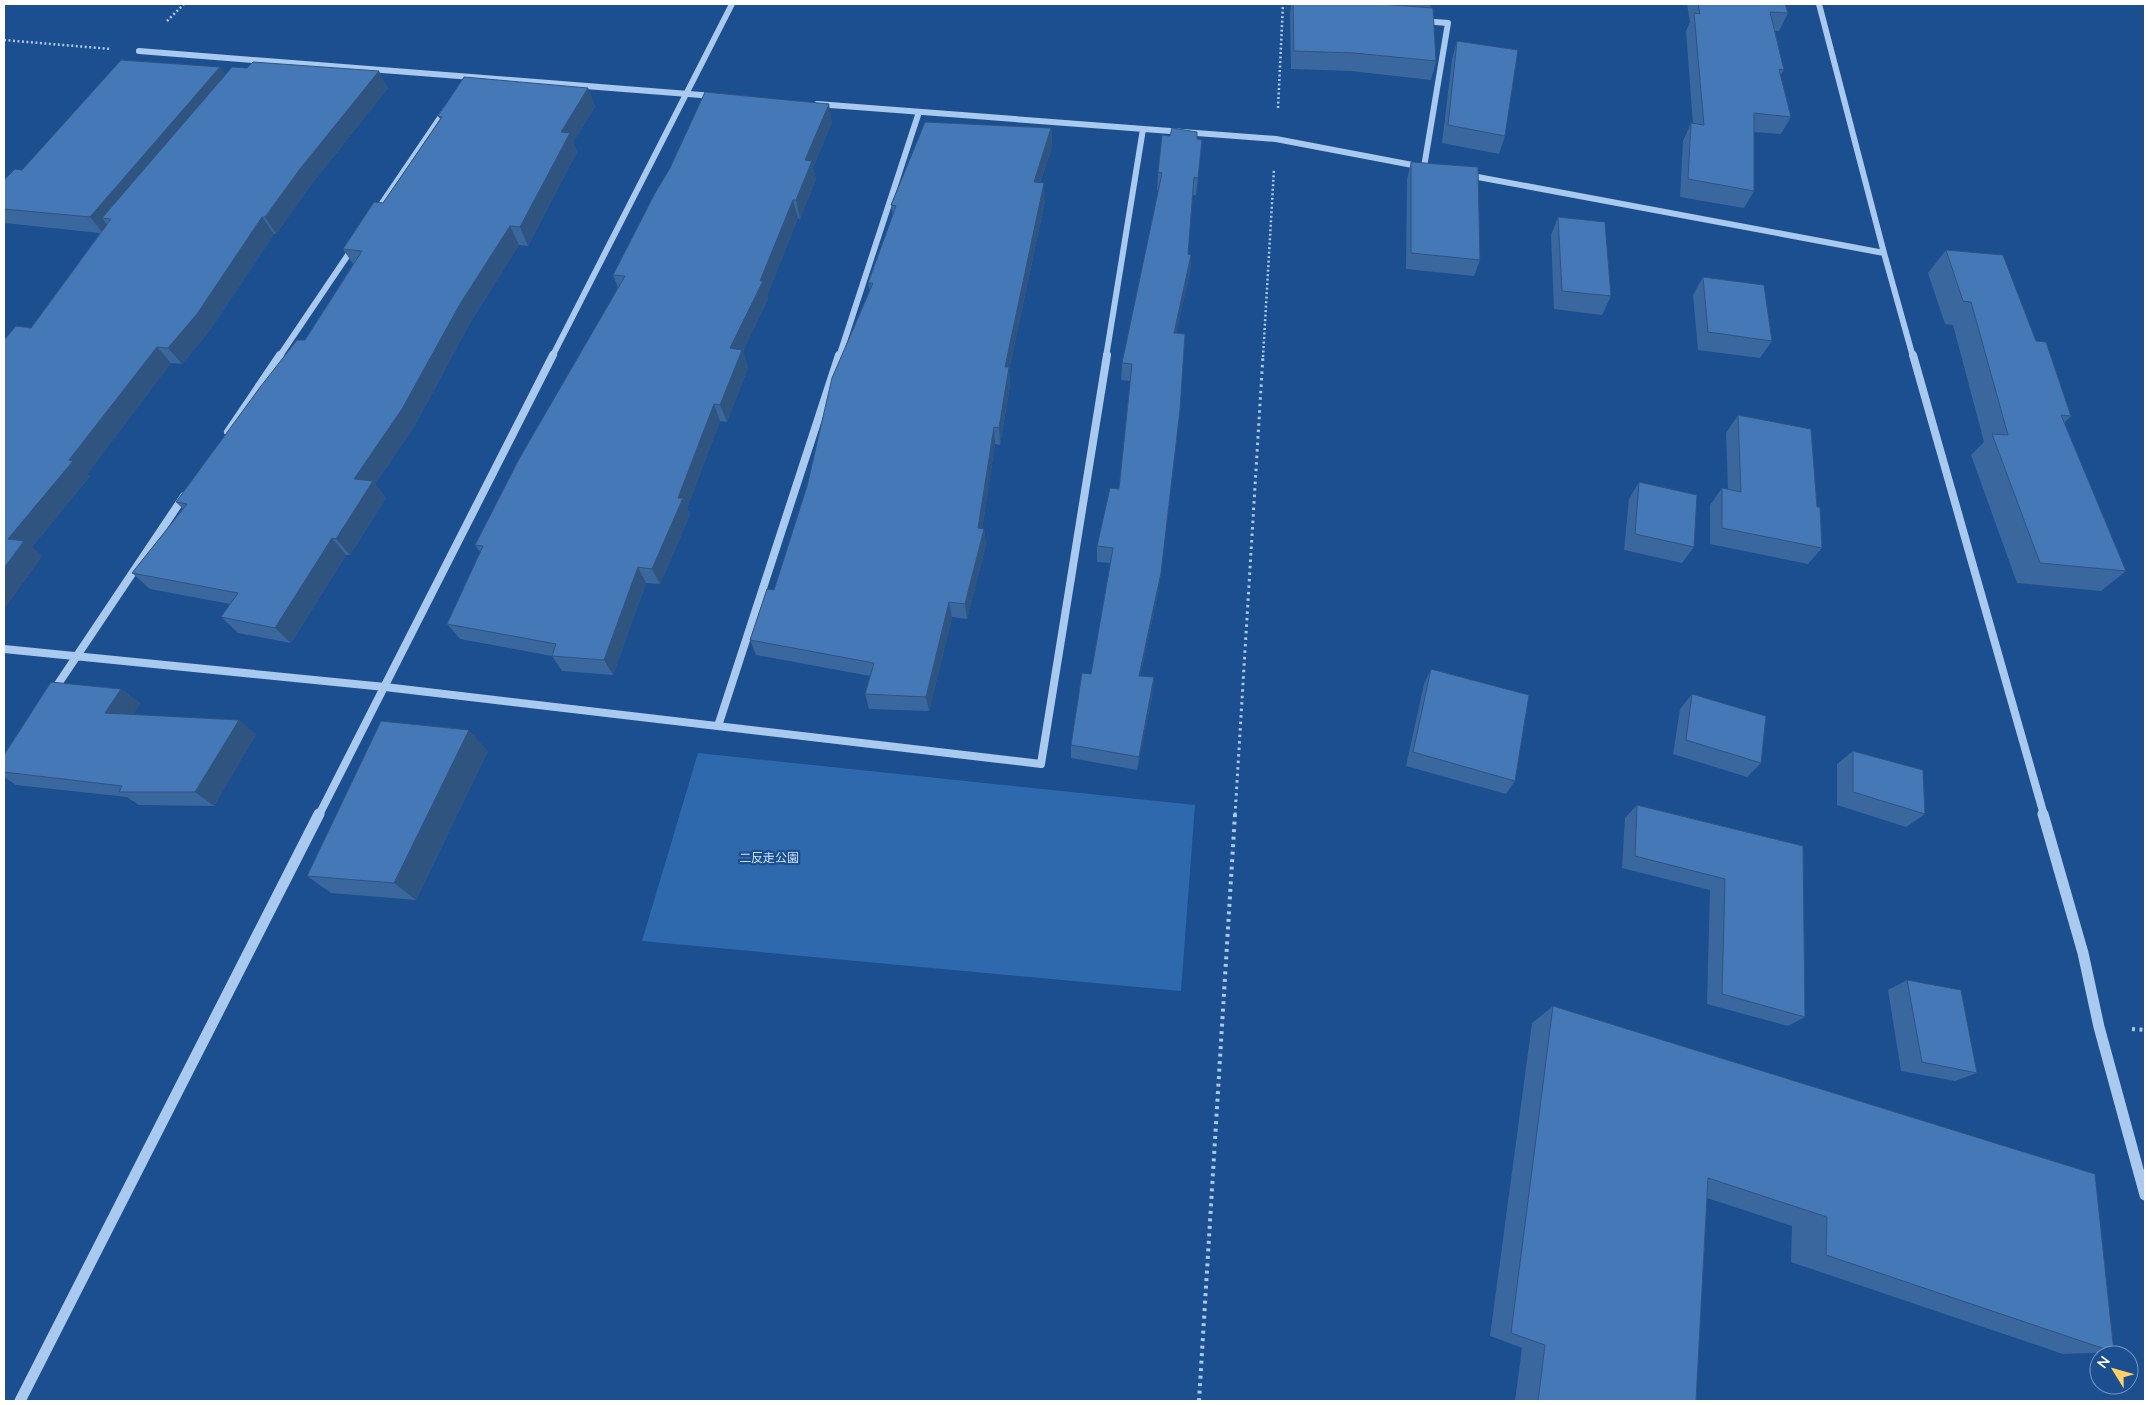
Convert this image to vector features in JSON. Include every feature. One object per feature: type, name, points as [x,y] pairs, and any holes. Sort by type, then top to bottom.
[{"type":"street","points":[[20,1401],[732,4]]},
{"type":"street","points":[[1819,4],[1884,254],[2080,944],[2099,1027],[2145,1195]]},
{"type":"street","points":[[1419,21],[1448,23],[1424,167]]},
{"type":"street","points":[[139,51],[725,97]]},
{"type":"street","points":[[251,67],[257,60]]},
{"type":"street","points":[[462,85],[468,77]]},
{"type":"street","points":[[374,216],[451,101]]},
{"type":"street","points":[[812,104],[1276,139],[1434,169]]},
{"type":"street","points":[[718,726],[919,112]]},
{"type":"street","points":[[4,649],[385,687],[1041,764],[1143,128]]},
{"type":"street","points":[[1464,174],[1884,254]]},
{"type":"street","points":[[225,436],[358,240]]},
{"type":"street","points":[[48,698],[192,485]]},
{"type":"path","points":[[1199,1401],[1283,4]]},
{"type":"path","points":[[4,40],[139,51]]},
{"type":"green space","name":"二反走公園","points":[[698,753],[1195,805],[1181,991],[642,941]]},
{"type":"building","points":[[1293,4],[1379,4],[1433,8],[1436,61],[1354,53],[1294,51]]},
{"type":"building","points":[[1698,4],[1785,4],[1788,13],[1770,12],[1784,70],[1779,69],[1791,117],[1754,113],[1754,191],[1688,179],[1691,123],[1704,125],[1694,13],[1700,14]]},
{"type":"building","points":[[1457,41],[1518,50],[1505,136],[1448,125]]},
{"type":"building","points":[[121,60],[220,67],[90,217],[4,209],[4,180],[15,169],[22,170]]},
{"type":"building","points":[[253,62],[379,71],[300,169],[265,217],[262,217],[197,314],[168,348],[157,347],[69,460],[73,461],[8,539],[24,541],[4,568],[4,340],[16,326],[31,328],[111,219],[102,218],[232,67],[247,68]]},
{"type":"building","points":[[464,77],[588,88],[561,132],[570,133],[520,227],[510,226],[460,304],[402,409],[354,479],[373,481],[336,539],[332,538],[275,628],[221,617],[238,593],[132,573],[187,504],[176,502],[261,386],[297,340],[305,340],[362,251],[343,249],[374,202],[383,203],[442,117],[438,116]]},
{"type":"building","points":[[705,92],[829,104],[805,160],[812,161],[796,200],[793,200],[760,281],[763,281],[730,348],[742,350],[720,405],[714,404],[678,498],[683,498],[652,569],[638,567],[604,660],[552,656],[556,644],[447,624],[483,546],[475,545],[519,459],[625,276],[613,275],[670,168]]},
{"type":"building","points":[[925,122],[1051,128],[1034,182],[1044,183],[1005,367],[1009,367],[999,428],[994,427],[978,528],[984,529],[965,604],[949,602],[926,697],[865,694],[874,663],[750,640],[767,589],[774,590],[807,486],[832,378],[873,283],[868,283],[896,206],[891,205]]},
{"type":"building","points":[[1172,128],[1197,132],[1197,139],[1202,140],[1198,178],[1194,177],[1188,254],[1191,255],[1174,333],[1185,334],[1180,410],[1161,573],[1139,676],[1154,677],[1139,757],[1071,745],[1082,673],[1091,674],[1113,548],[1097,546],[1110,488],[1119,489],[1132,364],[1122,363],[1162,173],[1158,172],[1162,135],[1170,136]]},
{"type":"building","points":[[1411,162],[1478,167],[1480,260],[1411,253]]},
{"type":"building","points":[[1558,217],[1605,222],[1611,296],[1562,291]]},
{"type":"building","points":[[1946,250],[2003,255],[2036,341],[2046,342],[2071,416],[2061,415],[2126,571],[2040,563],[1992,434],[2008,435],[1971,302],[1963,301]]},
{"type":"building","points":[[1703,277],[1764,285],[1772,341],[1708,332]]},
{"type":"building","points":[[1738,415],[1811,429],[1817,507],[1820,507],[1822,548],[1722,528],[1722,488],[1741,492]]},
{"type":"building","points":[[1639,482],[1697,495],[1694,547],[1635,534]]},
{"type":"building","points":[[1431,669],[1529,695],[1515,781],[1413,752]]},
{"type":"building","points":[[51,682],[121,689],[105,713],[239,720],[195,792],[119,792],[122,786],[4,772],[4,755]]},
{"type":"building","points":[[1692,694],[1766,716],[1761,763],[1686,740]]},
{"type":"building","points":[[381,721],[469,730],[394,883],[307,876]]},
{"type":"building","points":[[1853,751],[1923,770],[1925,814],[1853,792]]},
{"type":"building","points":[[1637,805],[1803,846],[1805,1017],[1722,994],[1725,879],[1635,856]]},
{"type":"building","points":[[1907,980],[1961,990],[1977,1073],[1922,1062]]},
{"type":"building","points":[[1553,1006],[2095,1174],[2113,1345],[2093,1345],[1826,1255],[1827,1217],[1708,1178],[1696,1401],[1538,1401],[1545,1345],[1511,1333]]}]
